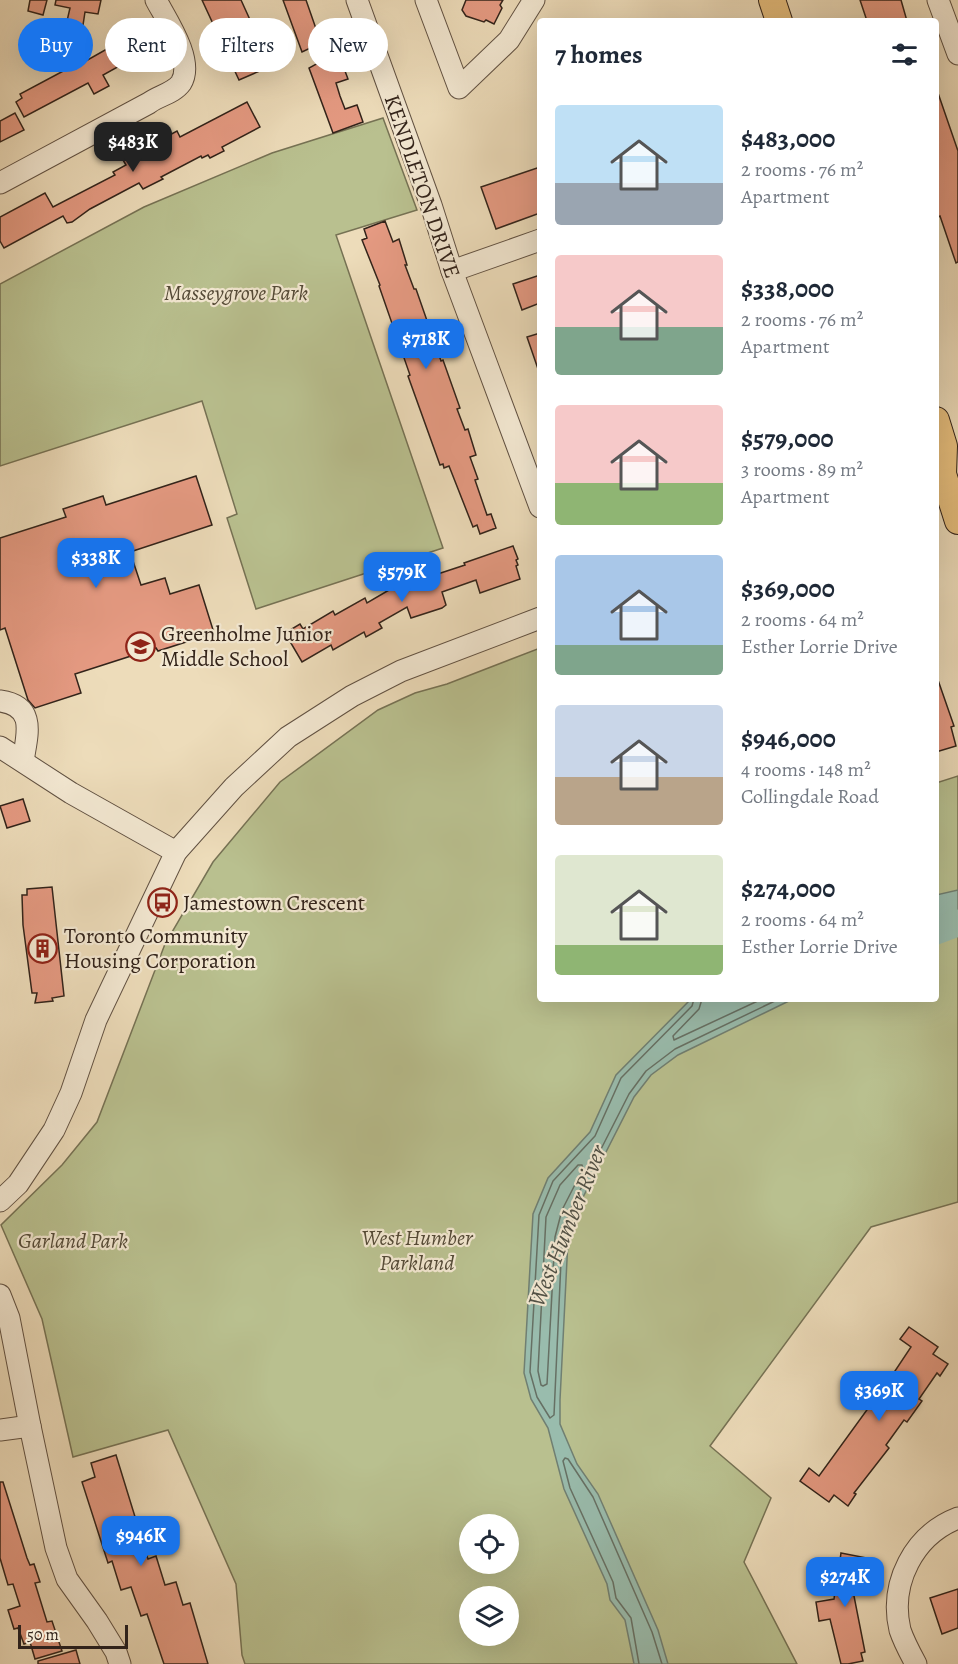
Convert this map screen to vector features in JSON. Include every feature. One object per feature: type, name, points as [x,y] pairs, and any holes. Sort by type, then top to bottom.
[{"type":"main road","points":[[772,0],[778,18]]},
{"type":"main road","points":[[939,430],[944,446],[939,468]]},
{"type":"main road","points":[[939,475],[958,521]]},
{"type":"street","points":[[0,183],[180,84],[185,73],[183,57],[177,37],[156,0]]},
{"type":"street","name":"KENDLETON DRIVE","points":[[357,0],[431,205],[452,271],[537,499]]},
{"type":"street","points":[[426,0],[459,88],[509,40],[534,0]]},
{"type":"street","points":[[938,0],[958,54]]},
{"type":"street","points":[[452,271],[537,241]]},
{"type":"street","points":[[0,1201],[18,1184],[54,1130],[71,1093],[96,1020],[176,852],[234,787],[288,737],[319,716],[401,671],[537,619]]},
{"type":"street","points":[[0,701],[8,702],[27,715],[28,728],[23,762]]},
{"type":"street","points":[[0,747],[71,793],[176,852]]},
{"type":"street","points":[[0,1295],[9,1318],[48,1515],[67,1579],[97,1621],[116,1652],[120,1664]]},
{"type":"street","points":[[0,1430],[30,1426]]},
{"type":"street","points":[[916,1664],[904,1640],[898,1619],[898,1600],[902,1581],[921,1543],[933,1531],[958,1518]]},
{"type":"green space","name":"Masseygrove Park","points":[[383,118],[417,210],[336,235],[443,548],[256,609],[227,518],[237,514],[202,401],[0,466],[0,284],[144,207],[272,153]]},
{"type":"green space","name":"West Humber Parkland","points":[[537,649],[537,1002],[939,1002],[939,782],[958,776],[958,1202],[871,1227],[710,1446],[771,1498],[744,1562],[797,1664],[245,1664],[242,1655],[236,1584],[168,1430],[73,1457],[42,1319],[1,1225],[62,1165],[97,1122],[165,944],[213,862],[280,782],[378,710],[415,693],[447,684]]},
{"type":"water","points":[[958,890],[958,911],[939,924],[939,894]]},
{"type":"water","points":[[688,1002],[787,1002],[678,1055],[651,1075],[634,1097],[574,1215],[568,1240],[560,1424],[577,1464],[598,1494],[658,1630],[668,1664],[634,1664],[625,1620],[610,1600],[607,1584],[564,1489],[548,1428],[531,1399],[524,1373],[533,1214],[548,1178],[590,1132],[616,1075]]},
{"type":"building","points":[[30,0],[47,0],[43,15],[28,11]]},
{"type":"building","points":[[56,0],[101,0],[98,14],[85,12],[84,18],[68,18],[70,8],[55,5]]},
{"type":"building","points":[[202,0],[241,0],[249,18],[210,18]]},
{"type":"building","points":[[283,0],[306,0],[312,18],[308,18],[308,49],[302,52],[296,36],[296,18],[290,18]]},
{"type":"building","points":[[466,0],[503,0],[500,5],[502,8],[494,24],[466,16],[462,10]]},
{"type":"building","points":[[860,0],[901,0],[906,18],[866,18]]},
{"type":"building","points":[[105,50],[105,72],[108,72],[103,75],[109,86],[94,94],[88,83],[24,117],[16,102],[22,98],[20,94],[61,72],[93,72],[93,57]]},
{"type":"building","points":[[235,72],[257,72],[239,80]]},
{"type":"building","points":[[310,72],[345,72],[348,79],[336,83],[340,96],[345,109],[357,105],[363,122],[333,133]]},
{"type":"building","points":[[939,96],[958,151],[958,262],[956,263],[940,216]]},
{"type":"building","points":[[247,102],[260,127],[222,147],[224,151],[210,158],[208,155],[202,158],[201,156],[143,189],[139,183],[90,209],[72,222],[67,223],[63,216],[4,248],[0,241],[0,217],[45,193],[53,207],[115,175],[113,172],[126,165],[123,160],[177,131],[180,137]]},
{"type":"building","points":[[15,113],[24,130],[0,142],[0,121]]},
{"type":"building","points":[[537,168],[537,214],[496,229],[481,187]]},
{"type":"building","points":[[385,221],[393,242],[399,239],[407,265],[405,265],[414,289],[416,289],[441,361],[443,360],[460,408],[457,409],[465,430],[468,429],[476,455],[470,457],[478,479],[475,480],[487,515],[491,514],[496,528],[480,534],[477,525],[473,527],[449,466],[444,468],[443,464],[440,465],[408,376],[410,375],[380,285],[362,240],[367,238],[364,229]]},
{"type":"building","points":[[537,276],[537,304],[522,310],[513,284]]},
{"type":"building","points":[[537,334],[537,366],[527,337]]},
{"type":"building","points":[[196,476],[212,525],[130,552],[141,585],[165,578],[170,594],[199,585],[214,633],[158,651],[156,648],[75,674],[81,693],[35,708],[28,700],[5,628],[0,630],[0,538],[66,517],[63,509],[103,496],[106,505]]},
{"type":"building","points":[[513,546],[518,559],[516,566],[520,579],[480,593],[476,580],[442,592],[446,605],[442,608],[411,618],[407,607],[379,623],[382,628],[366,637],[364,632],[333,650],[331,645],[302,662],[285,633],[300,624],[303,629],[333,611],[335,615],[365,598],[367,603],[389,590],[465,565],[464,563]]},
{"type":"building","points":[[939,683],[954,726],[951,727],[956,746],[939,751]]},
{"type":"building","points":[[23,799],[30,821],[7,828],[0,806]]},
{"type":"building","name":"Toronto Community Housing Corporation","points":[[52,887],[64,996],[52,998],[53,1001],[35,1003],[37,993],[32,993],[23,925],[22,895],[27,895],[27,889]]},
{"type":"building","points":[[909,1327],[938,1347],[933,1354],[948,1364],[940,1376],[937,1373],[919,1399],[922,1401],[907,1422],[904,1420],[886,1445],[889,1448],[854,1493],[856,1494],[848,1506],[834,1495],[829,1502],[800,1481],[809,1468],[819,1476],[893,1374],[911,1347],[900,1339]]},
{"type":"building","points":[[116,1455],[148,1559],[156,1556],[165,1585],[176,1582],[183,1605],[190,1603],[208,1664],[164,1664],[147,1614],[141,1616],[131,1587],[121,1590],[112,1561],[108,1563],[82,1482],[95,1477],[91,1463]]},
{"type":"building","points":[[0,1482],[3,1482],[27,1558],[30,1565],[34,1564],[40,1582],[35,1583],[47,1622],[52,1621],[62,1651],[35,1659],[30,1642],[24,1644],[18,1628],[14,1629],[8,1610],[20,1606],[13,1584],[8,1585],[0,1558]]},
{"type":"building","points":[[841,1553],[867,1558],[864,1575],[860,1575],[858,1587],[852,1586],[865,1652],[861,1653],[863,1661],[848,1664],[841,1664],[830,1619],[819,1621],[816,1602],[834,1599],[837,1575],[830,1574],[832,1558],[840,1560]]},
{"type":"building","points":[[958,1589],[958,1628],[942,1634],[930,1598]]},
{"type":"building","points":[[76,1650],[80,1664],[38,1664],[38,1661]]},
{"type":"waterway","name":"West Humber River","points":[[939,930],[958,923]]},
{"type":"place","name":"Greenholme Junior Middle School","points":[[140,646]]},
{"type":"place","name":"Jamestown Crescent","points":[[162,902]]},
{"type":"place","name":"Toronto Community Housing Corporation","points":[[43,948]]},
{"type":"park label","name":"Garland Park","points":[[73,1240]]}]
